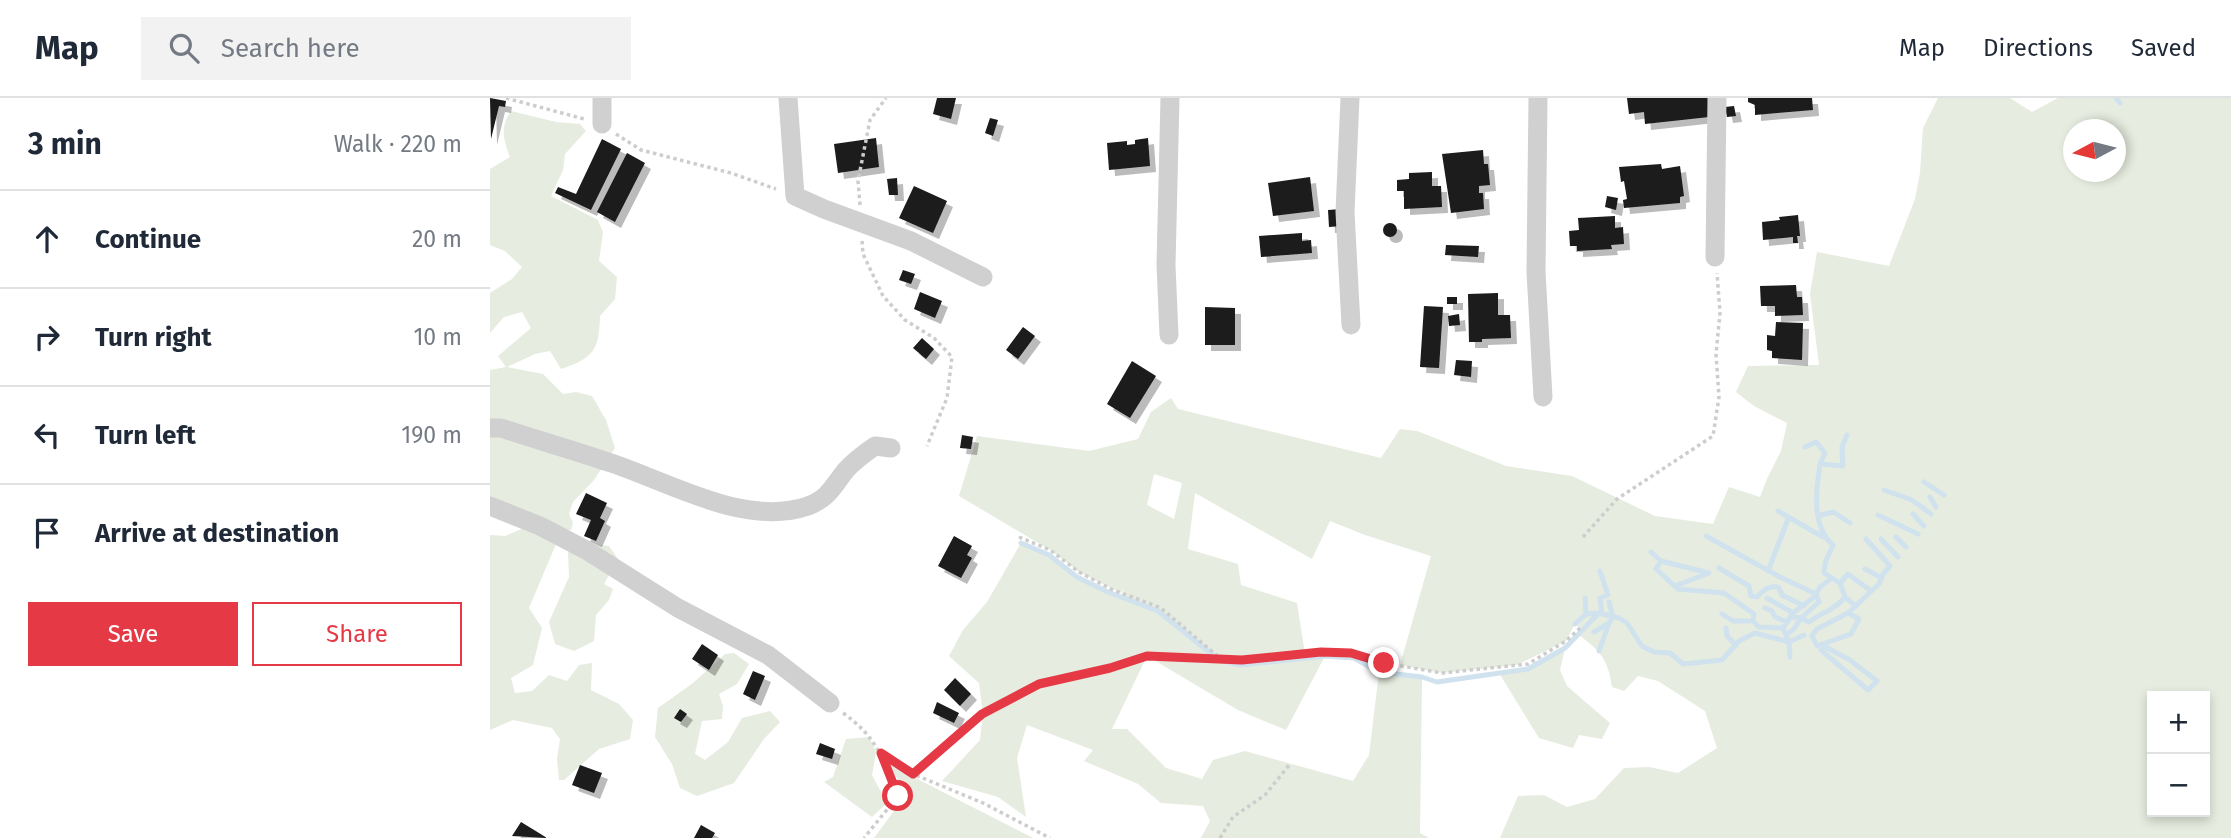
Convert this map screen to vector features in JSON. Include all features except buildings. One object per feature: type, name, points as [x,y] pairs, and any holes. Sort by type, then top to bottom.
[{"type":"street","points":[[602,98],[602,124]]},
{"type":"street","points":[[788,98],[795,196],[861,224],[911,241],[983,277]]},
{"type":"street","points":[[1169,335],[1166,265],[1170,98]]},
{"type":"street","points":[[1350,98],[1345,212],[1351,325]]},
{"type":"street","points":[[1538,98],[1536,272],[1542,397]]},
{"type":"street","points":[[1715,257],[1717,98]]},
{"type":"street","points":[[490,428],[501,428],[610,462],[716,502],[757,512],[790,511],[811,505],[834,490],[846,470],[863,454],[875,446],[891,448]]},
{"type":"street","points":[[490,506],[540,526],[586,550],[678,608],[768,655],[830,704]]},
{"type":"path","points":[[506,98],[602,124],[641,150],[731,173],[795,196]]},
{"type":"path","points":[[886,98],[870,120],[858,181],[863,254],[883,296],[905,320],[934,338],[953,357],[947,398],[927,446]]},
{"type":"path","points":[[1583,537],[1617,499],[1713,436],[1719,397],[1716,354],[1720,313],[1715,257]]},
{"type":"path","points":[[1018,537],[1050,550],[1079,572],[1111,589],[1161,608],[1221,659]]},
{"type":"path","points":[[913,774],[982,714],[1039,684],[1110,668],[1147,656],[1242,660],[1321,652],[1351,653],[1384,663],[1442,673],[1528,664],[1566,641],[1580,628]]},
{"type":"path","points":[[830,704],[863,727],[881,753],[898,796],[864,838]]},
{"type":"path","points":[[881,753],[913,774],[982,803],[1050,838]]},
{"type":"path","points":[[1220,838],[1233,817],[1265,795],[1290,764]]},
{"type":"shaded area","points":[[1938,98],[2010,98],[2032,112],[2058,98],[2231,98],[2231,838],[1500,838],[1518,796],[1544,795],[1567,807],[1595,799],[1624,768],[1649,767],[1678,773],[1717,748],[1705,711],[1658,681],[1638,676],[1624,691],[1612,687],[1602,657],[1579,635],[1580,628],[1575,624],[1566,641],[1517,665],[1442,673],[1400,665],[1431,556],[1330,521],[1312,559],[1195,493],[1188,549],[1238,564],[1241,585],[1297,603],[1305,654],[1325,656],[1286,730],[1238,710],[1147,656],[1112,729],[1127,729],[1166,768],[1202,779],[1213,760],[1245,751],[1353,781],[1369,755],[1379,672],[1422,677],[1420,833],[1429,838],[1201,838],[1210,821],[1203,806],[1161,803],[1138,784],[1084,761],[1093,750],[1027,725],[1017,758],[1026,817],[998,797],[942,781],[980,740],[983,714],[979,683],[949,656],[963,630],[987,602],[1021,543],[1049,555],[1077,577],[1121,597],[1124,588],[1121,593],[1079,572],[1050,550],[959,496],[977,436],[1089,451],[1138,439],[1151,412],[1171,398],[1178,409],[1381,458],[1400,429],[1417,431],[1506,466],[1572,476],[1655,516],[1713,524],[1729,487],[1760,497],[1781,451],[1787,423],[1754,406],[1736,392],[1748,366],[1819,365],[1810,294],[1817,252],[1889,266],[1915,199],[1923,128]],"holes":[[[1154,474],[1182,483],[1174,519],[1147,505]]]},
{"type":"shaded area","points":[[511,111],[556,122],[580,124],[586,131],[565,154],[563,170],[551,196],[598,220],[603,232],[599,261],[617,277],[615,299],[600,316],[596,345],[588,356],[561,369],[550,351],[535,354],[507,367],[543,374],[563,394],[576,392],[592,396],[606,420],[615,448],[594,480],[573,502],[569,514],[573,523],[571,530],[562,530],[529,608],[542,628],[533,665],[511,678],[515,693],[532,691],[549,675],[567,681],[579,665],[592,663],[591,690],[619,704],[633,720],[630,739],[599,749],[564,780],[559,780],[557,759],[560,739],[552,728],[513,720],[490,730],[490,535],[505,536],[543,520],[490,499],[490,370],[506,367],[498,356],[531,328],[522,312],[504,317],[490,333],[490,293],[512,279],[522,267],[505,251],[490,245],[490,169],[510,157],[504,133],[505,122]]},
{"type":"shaded area","points":[[583,543],[609,546],[618,559],[604,584],[613,589],[609,600],[596,615],[594,641],[574,651],[555,644],[549,622],[569,577],[568,552]]},
{"type":"shaded area","points":[[1565,648],[1560,670],[1567,686],[1610,723],[1602,739],[1579,735],[1573,748],[1539,738],[1499,673],[1528,669]]},
{"type":"shaded area","points":[[734,653],[749,664],[737,684],[719,694],[723,706],[722,719],[702,721],[695,754],[705,760],[728,742],[742,718],[770,711],[780,722],[764,739],[734,783],[697,796],[680,788],[672,764],[655,737],[658,708],[693,683],[725,654]]},
{"type":"shaded area","points":[[869,737],[876,752],[872,775],[887,803],[872,817],[824,782],[833,777],[846,739]]},
{"type":"shaded area","points":[[886,763],[1033,838],[874,838],[908,792]]},
{"type":"waterway","points":[[2116,98],[2120,103]]},
{"type":"waterway","points":[[1847,435],[1842,447],[1843,466],[1820,464],[1817,508],[1821,528],[1833,545],[1825,563],[1824,573],[1840,583],[1845,597],[1856,606]]},
{"type":"waterway","points":[[1805,447],[1816,442],[1825,453],[1820,464]]},
{"type":"waterway","points":[[1924,482],[1944,495]]},
{"type":"waterway","points":[[1884,490],[1912,500],[1931,514]]},
{"type":"waterway","points":[[1930,497],[1936,507]]},
{"type":"waterway","points":[[1778,511],[1823,537]]},
{"type":"waterway","points":[[1818,516],[1833,512],[1850,523]]},
{"type":"waterway","points":[[1913,514],[1924,526]]},
{"type":"waterway","points":[[1878,515],[1918,534]]},
{"type":"waterway","points":[[1768,571],[1788,519]]},
{"type":"waterway","points":[[1706,536],[1816,594],[1819,602],[1801,618],[1790,617]]},
{"type":"waterway","points":[[1896,537],[1906,547]]},
{"type":"waterway","points":[[1817,646],[1851,634],[1859,619],[1848,613],[1879,584],[1890,566],[1866,539]]},
{"type":"waterway","points":[[1881,539],[1898,557]]},
{"type":"waterway","points":[[1021,543],[1049,555],[1077,577],[1158,611],[1219,660],[1241,665],[1325,656],[1354,658],[1379,672],[1422,677],[1437,682],[1528,669],[1565,648],[1599,613]]},
{"type":"waterway","points":[[1651,552],[1661,561],[1656,569],[1678,589],[1724,593],[1754,614],[1753,621],[1759,627],[1783,628]]},
{"type":"waterway","points":[[1661,561],[1709,573],[1675,586]]},
{"type":"waterway","points":[[1719,568],[1749,586],[1751,596],[1757,597],[1766,589],[1774,587],[1778,587],[1783,596]]},
{"type":"waterway","points":[[1865,569],[1882,578]]},
{"type":"waterway","points":[[1600,571],[1608,595],[1600,598],[1602,614]]},
{"type":"waterway","points":[[1840,583],[1848,574],[1871,591]]},
{"type":"waterway","points":[[1790,657],[1789,642],[1783,628],[1793,613],[1814,597],[1820,587],[1832,578]]},
{"type":"waterway","points":[[1782,595],[1804,606]]},
{"type":"waterway","points":[[1786,635],[1801,618],[1809,622],[1845,597]]},
{"type":"waterway","points":[[1585,598],[1586,614]]},
{"type":"waterway","points":[[1767,598],[1793,613]]},
{"type":"waterway","points":[[1599,651],[1613,617],[1609,602]]},
{"type":"waterway","points":[[1765,608],[1772,611],[1775,617],[1787,622]]},
{"type":"waterway","points":[[1575,624],[1586,614],[1599,613],[1619,618],[1627,623],[1642,646],[1654,652],[1670,653],[1683,664],[1722,660],[1739,641],[1755,633],[1789,642],[1804,635]]},
{"type":"waterway","points":[[1817,646],[1812,636],[1817,629],[1848,613]]},
{"type":"waterway","points":[[1722,614],[1733,621],[1753,621]]},
{"type":"waterway","points":[[1594,632],[1609,623]]},
{"type":"waterway","points":[[1726,628],[1727,636],[1736,645]]},
{"type":"waterway","points":[[1821,650],[1868,690],[1877,681],[1850,660],[1822,645]]},
{"type":"route","points":[[898,796],[881,753],[913,774],[982,714],[1039,684],[1110,668],[1147,656],[1242,660],[1321,652],[1351,653],[1384,663]]}]
